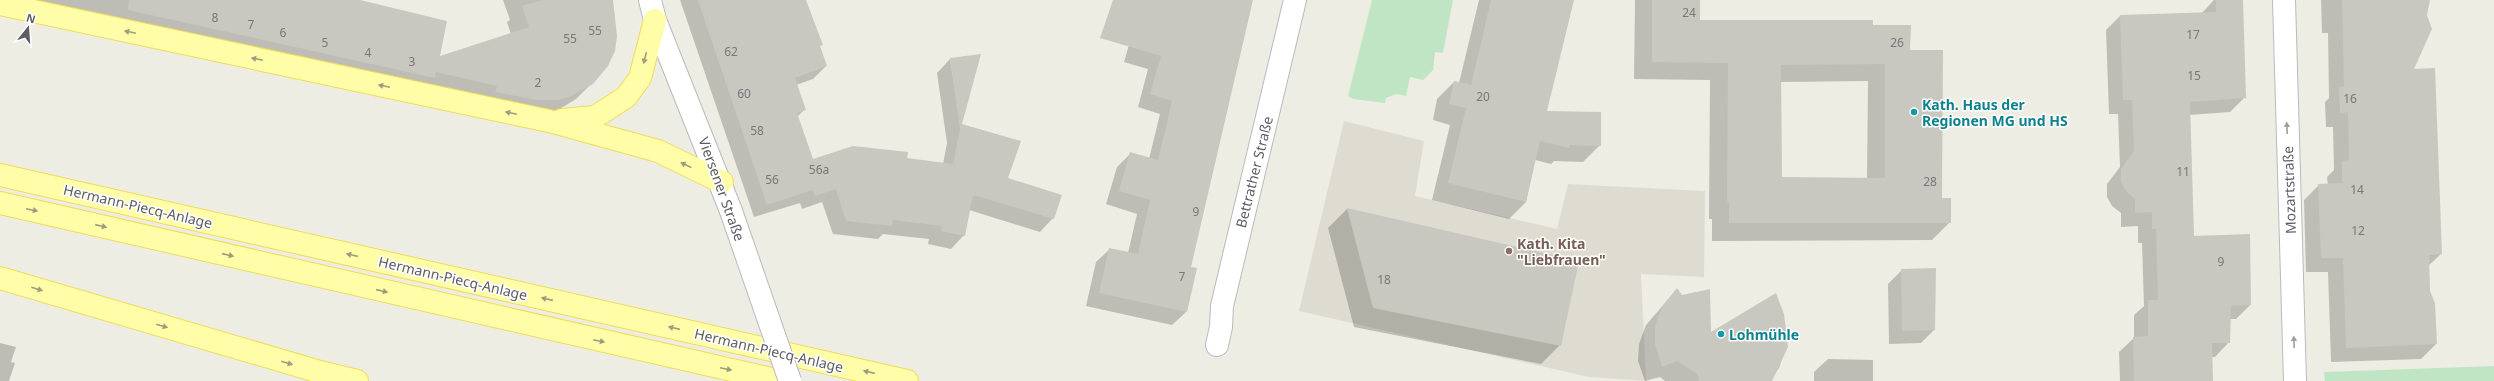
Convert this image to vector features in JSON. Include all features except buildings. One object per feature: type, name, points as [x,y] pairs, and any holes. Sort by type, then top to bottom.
[{"type":"main road","points":[[0,4],[549,121],[658,151],[722,182]]},
{"type":"main road","points":[[549,121],[595,117],[626,97],[640,78],[652,10]]},
{"type":"main road","name":"Hermann-Piecq-Anlage","points":[[0,175],[907,381]]},
{"type":"main road","name":"Hermann-Piecq-Anlage","points":[[0,203],[780,381]]},
{"type":"main road","points":[[0,278],[320,372],[357,381]]},
{"type":"street","name":"Bettrather Straße","points":[[1217,345],[1221,327],[1222,306],[1295,0]]},
{"type":"street","name":"Mozartstraße","points":[[2284,0],[2295,381]]},
{"type":"street","name":"Viersener Straße","points":[[652,10],[722,182],[790,381]]},
{"type":"shaded area","name":"Kath. Kita \"Liebfrauen\"","points":[[1344,121],[1424,141],[1415,196],[1557,229],[1568,184],[1705,191],[1704,277],[1641,274],[1646,381],[1589,377],[1299,311]]},
{"type":"green space","points":[[1372,0],[1453,0],[1443,53],[1435,52],[1433,70],[1423,80],[1410,77],[1406,96],[1396,94],[1386,98],[1385,103],[1353,99],[1348,96]]},
{"type":"green space","points":[[2494,366],[2494,381],[2325,381],[2324,372]]},
{"type":"place","name":"Kath. Haus der Regionen MG und HS","points":[[1914,112]]},
{"type":"place","name":"Kath. Kita \"Liebfrauen\"","points":[[1509,251]]},
{"type":"place","name":"Lohmühle","points":[[1721,334]]}]
